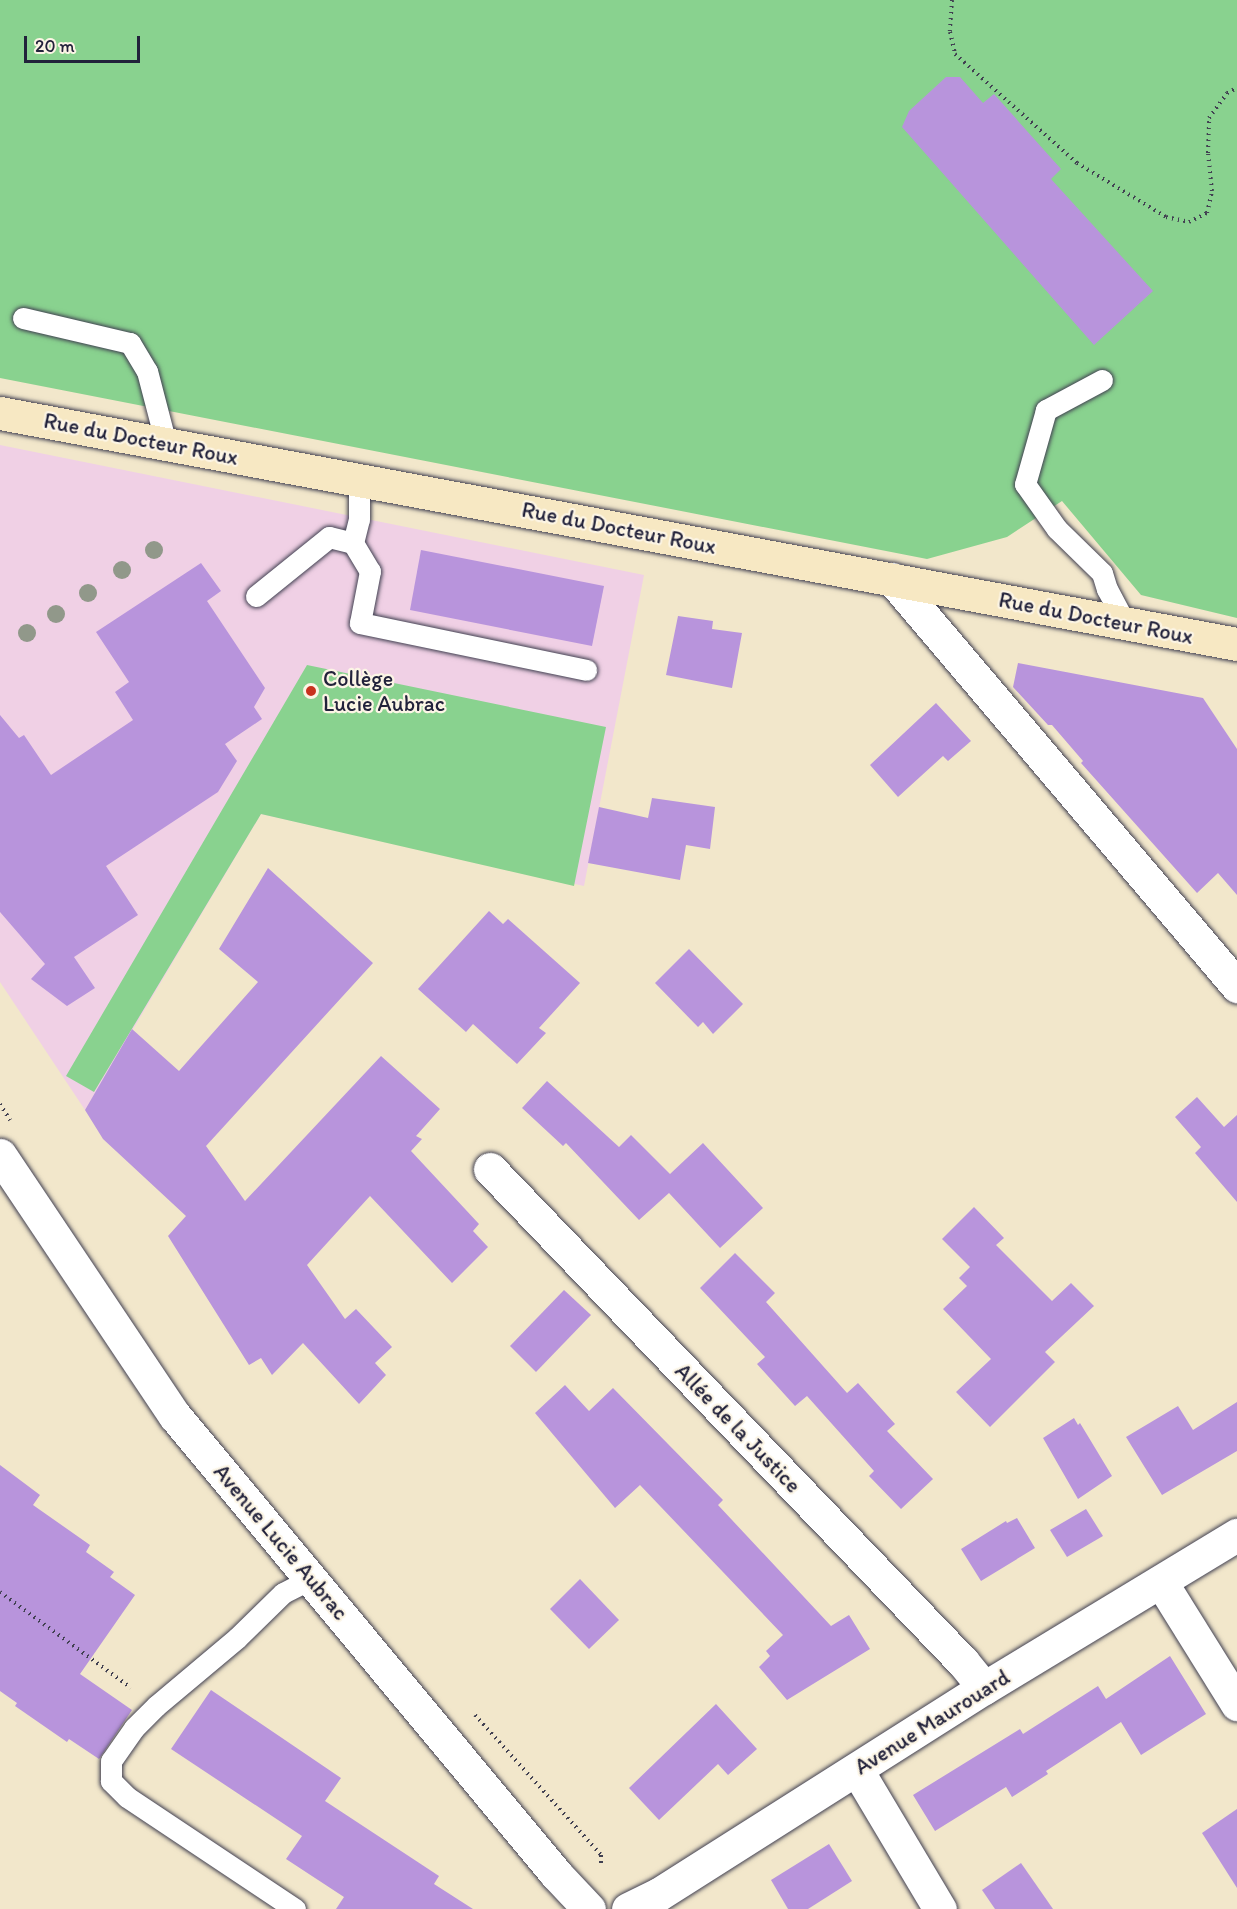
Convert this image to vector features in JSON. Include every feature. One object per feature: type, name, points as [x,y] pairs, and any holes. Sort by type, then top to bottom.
[{"type":"main road","name":"Rue du Docteur Roux","points":[[0,413],[1237,644]]},
{"type":"street","points":[[892,579],[1237,986]]},
{"type":"street","name":"Avenue Lucie Aubrac","points":[[0,1155],[175,1416],[556,1874],[589,1909]]},
{"type":"street","name":"Allée de la Justice","points":[[490,1169],[963,1662],[984,1688]]},
{"type":"street","name":"Avenue Maurouard","points":[[627,1909],[642,1904],[984,1688],[1237,1535]]},
{"type":"street","points":[[1161,1582],[1237,1704]]},
{"type":"street","points":[[857,1770],[940,1909]]},
{"type":"lane","points":[[23,318],[130,343],[147,371],[166,444]]},
{"type":"lane","points":[[1102,381],[1046,410],[1025,484],[1057,529],[1102,573],[1107,590],[1126,624]]},
{"type":"lane","points":[[353,543],[359,519],[359,480]]},
{"type":"lane","points":[[256,596],[329,537],[353,543],[370,571],[360,623],[586,670]]},
{"type":"lane","points":[[296,1909],[127,1797],[111,1781],[111,1761],[134,1728],[156,1706],[237,1638],[283,1593],[310,1579]]},
{"type":"path","points":[[952,0],[950,32],[956,54],[1077,163],[1166,217],[1190,222],[1207,213],[1212,191],[1208,153],[1209,118],[1227,93],[1237,88]]},
{"type":"path","points":[[0,1592],[156,1706]]},
{"type":"shaded area","name":"Collège Lucie Aubrac","points":[[0,445],[644,575],[584,886],[261,814],[85,1110],[0,982]]},
{"type":"green space","points":[[0,0],[1237,0],[1237,618],[1141,595],[1062,501],[1007,537],[927,559],[0,378]]},
{"type":"green space","points":[[307,665],[606,727],[574,886],[261,814],[94,1092],[66,1076]]},
{"type":"building","points":[[946,77],[960,77],[983,103],[994,94],[1061,169],[1051,179],[1153,291],[1094,345],[902,127],[909,111]]},
{"type":"building","points":[[421,550],[604,586],[592,646],[410,610]]},
{"type":"building","points":[[201,563],[221,591],[207,601],[265,688],[254,707],[262,719],[225,744],[237,761],[218,792],[106,866],[138,915],[74,957],[95,988],[67,1006],[31,979],[45,964],[0,912],[0,715],[19,738],[24,735],[51,775],[133,720],[115,692],[129,682],[96,632]]},
{"type":"building","points":[[678,616],[713,621],[712,629],[742,633],[732,688],[666,675]]},
{"type":"building","points":[[1018,663],[1203,698],[1237,749],[1237,895],[1218,873],[1197,893],[1081,763],[1083,761],[1052,725],[1048,725],[1013,687]]},
{"type":"building","points":[[936,703],[971,741],[948,761],[943,756],[898,797],[870,765]]},
{"type":"building","points":[[652,798],[715,807],[710,849],[686,845],[680,880],[588,863],[599,807],[648,818]]},
{"type":"building","points":[[268,868],[373,963],[206,1146],[245,1201],[381,1056],[440,1109],[416,1136],[422,1139],[411,1151],[479,1224],[473,1231],[488,1247],[452,1283],[370,1196],[307,1265],[345,1319],[356,1309],[392,1347],[375,1363],[386,1375],[359,1404],[303,1343],[272,1375],[261,1358],[249,1365],[168,1236],[186,1216],[103,1139],[85,1110],[132,1029],[179,1071],[258,982],[219,949]]},
{"type":"building","points":[[489,911],[503,924],[508,919],[580,983],[539,1028],[546,1033],[517,1064],[473,1024],[466,1032],[418,989]]},
{"type":"building","points":[[689,949],[743,1004],[713,1034],[703,1022],[698,1027],[655,983]]},
{"type":"building","points":[[547,1081],[619,1147],[631,1135],[670,1174],[703,1143],[763,1208],[720,1248],[669,1193],[639,1220],[566,1143],[563,1146],[522,1108]]},
{"type":"building","points":[[1197,1097],[1224,1127],[1237,1115],[1237,1202],[1195,1153],[1201,1147],[1175,1117]]},
{"type":"building","points":[[974,1207],[1004,1238],[996,1245],[1052,1301],[1071,1283],[1094,1306],[1045,1352],[1055,1362],[990,1427],[956,1392],[991,1359],[943,1309],[967,1286],[959,1278],[970,1267],[942,1239]]},
{"type":"building","points":[[735,1253],[775,1293],[766,1302],[847,1393],[858,1383],[895,1424],[887,1431],[933,1479],[901,1509],[869,1476],[874,1471],[807,1396],[795,1406],[757,1364],[765,1357],[700,1288]]},
{"type":"building","points":[[564,1290],[591,1315],[536,1372],[510,1346]]},
{"type":"building","points":[[565,1385],[589,1411],[613,1388],[723,1500],[718,1505],[831,1626],[849,1615],[870,1649],[787,1700],[759,1667],[770,1656],[766,1651],[783,1635],[640,1485],[615,1508],[535,1413]]},
{"type":"building","points":[[1237,1402],[1237,1451],[1162,1495],[1126,1437],[1178,1406],[1193,1430]]},
{"type":"building","points":[[1074,1418],[1078,1425],[1080,1423],[1112,1476],[1078,1499],[1043,1438]]},
{"type":"building","points":[[0,1465],[40,1495],[33,1505],[90,1545],[86,1552],[114,1572],[110,1577],[135,1595],[80,1674],[132,1710],[99,1759],[69,1739],[67,1742],[15,1706],[17,1703],[0,1691]]},
{"type":"building","points":[[1086,1509],[1103,1536],[1067,1557],[1050,1530]]},
{"type":"building","points":[[1017,1518],[1035,1548],[981,1581],[961,1549],[1006,1521],[1007,1523]]},
{"type":"building","points":[[580,1579],[619,1620],[589,1649],[550,1609]]},
{"type":"building","points":[[1170,1656],[1206,1714],[1141,1755],[1121,1722],[1046,1771],[1048,1774],[1012,1797],[1006,1787],[935,1831],[913,1795],[1020,1729],[1023,1734],[1098,1686],[1106,1699]]},
{"type":"building","points":[[211,1690],[341,1778],[325,1801],[439,1876],[434,1884],[473,1909],[336,1909],[344,1897],[286,1859],[302,1836],[171,1749]]},
{"type":"building","points":[[716,1704],[757,1749],[728,1775],[718,1764],[659,1820],[629,1788]]},
{"type":"building","points":[[1237,1809],[1237,1888],[1202,1833]]},
{"type":"building","points":[[829,1844],[852,1881],[808,1909],[788,1909],[771,1880]]},
{"type":"building","points":[[1021,1863],[1053,1909],[995,1909],[982,1890]]},
{"type":"place","name":"Collège Lucie Aubrac","points":[[311,691]]}]
